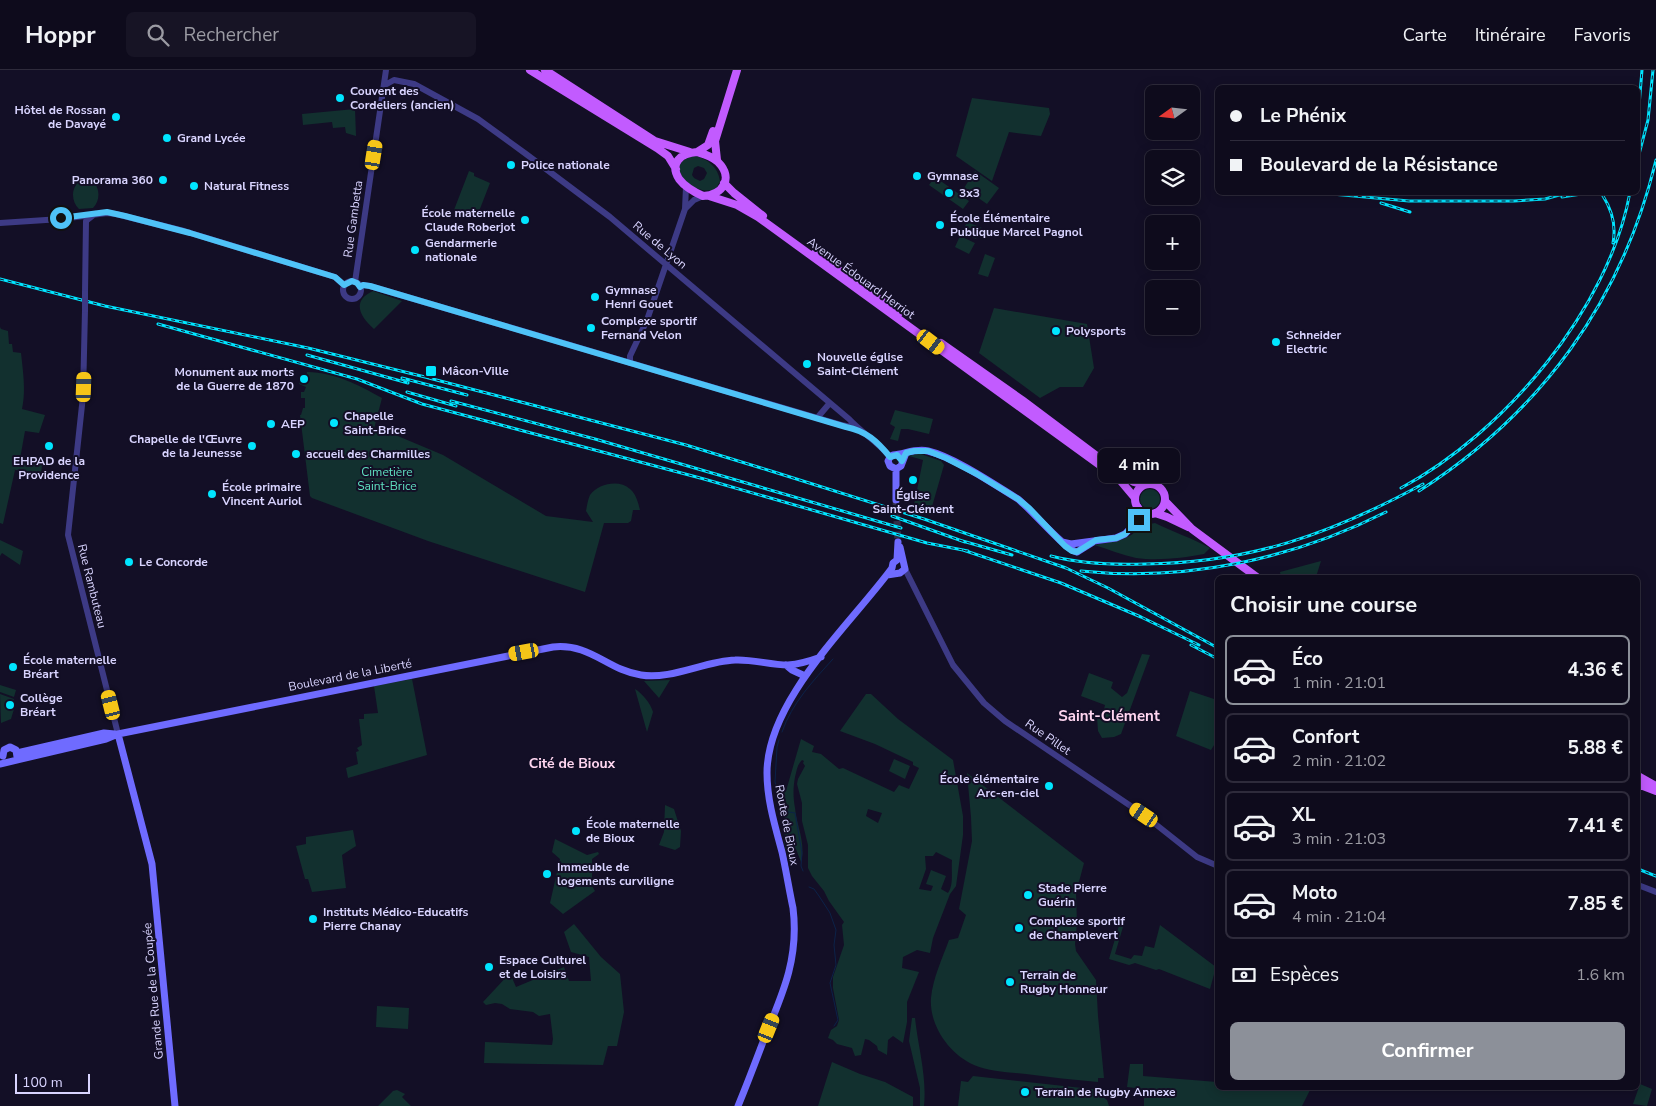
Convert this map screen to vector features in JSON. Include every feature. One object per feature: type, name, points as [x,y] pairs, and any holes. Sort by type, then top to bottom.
[{"type":"main road","points":[[530,70],[657,148],[668,156],[676,169],[678,178],[686,186],[706,196],[720,191],[724,183],[724,171],[717,160],[715,141],[737,70]]},
{"type":"main road","points":[[545,70],[655,141],[706,154],[717,160]]},
{"type":"main road","points":[[676,169],[677,162],[681,156],[708,145],[733,70]]},
{"type":"main road","name":"Avenue Édouard Herriot","points":[[724,183],[760,214],[1022,400],[1122,475],[1144,485]]},
{"type":"main road","name":"Avenue Édouard Herriot","points":[[706,196],[737,205],[758,217],[1119,479],[1135,498]]},
{"type":"main road","points":[[896,469],[889,465],[890,457],[893,455],[902,456],[914,451],[928,451],[977,474],[1018,499],[1072,551],[1077,552],[1096,540]]},
{"type":"main road","points":[[896,469],[901,466],[902,456]]},
{"type":"main road","points":[[896,469],[896,500]]},
{"type":"main road","points":[[1135,523],[1138,507],[1135,498],[1138,490],[1144,485],[1153,484],[1160,487],[1166,501],[1192,529]]},
{"type":"main road","points":[[1062,542],[1067,544],[1116,538],[1125,534],[1135,523],[1162,508],[1166,501]]},
{"type":"main road","points":[[1138,507],[1144,512],[1168,517],[1192,529],[1254,575]]},
{"type":"main road","points":[[1077,552],[1076,547],[1080,543]]},
{"type":"main road","points":[[899,560],[905,564],[898,571],[893,563],[899,560]]},
{"type":"main road","name":"Route de Bioux","points":[[738,1106],[779,1003],[794,954],[795,923],[793,908],[769,800],[768,754],[773,736],[784,710],[806,675],[887,575],[898,571]]},
{"type":"main road","name":"Boulevard de la Liberté","points":[[17,756],[105,736],[540,649],[567,646],[587,651],[625,671],[644,676],[661,675],[736,660],[786,665],[799,664],[821,657]]},
{"type":"main road","points":[[799,664],[806,675]]},
{"type":"main road","points":[[786,665],[792,670],[806,675]]},
{"type":"main road","points":[[792,670],[797,689]]},
{"type":"main road","name":"Rue Rambuteau","points":[[118,734],[153,873]]},
{"type":"main road","points":[[105,736],[121,748]]},
{"type":"main road","points":[[8,748],[14,748],[17,756],[12,762],[2,760],[3,752],[8,748]]},
{"type":"main road","points":[[1640,777],[1656,786]]},
{"type":"main road","points":[[1642,787],[1656,791]]},
{"type":"main road","name":"Grande Rue de la Coupée","points":[[153,873],[175,1106]]},
{"type":"street","points":[[387,70],[389,78],[394,80]]},
{"type":"street","name":"Rue Gambetta","points":[[357,284],[387,70]]},
{"type":"street","points":[[385,85],[394,80]]},
{"type":"street","name":"Rue de Lyon","points":[[394,80],[414,84],[478,119],[602,212],[667,265],[828,404],[849,419],[890,457]]},
{"type":"street","points":[[630,359],[647,320],[667,265],[685,209],[686,186]]},
{"type":"street","points":[[685,209],[694,200],[706,196]]},
{"type":"street","points":[[0,223],[65,218],[107,212],[184,231],[335,277],[344,285],[344,294],[352,299],[360,294],[357,284]]},
{"type":"street","name":"Rue Rambuteau","points":[[96,214],[86,221],[83,399],[68,535],[118,734]]},
{"type":"street","points":[[344,285],[348,282],[370,286],[607,356],[630,359],[817,418],[857,428]]},
{"type":"street","points":[[817,418],[828,404]]},
{"type":"street","points":[[844,426],[849,419]]},
{"type":"street","name":"Rue Pillet","points":[[898,571],[911,582],[956,670],[984,703],[1005,721],[1144,815],[1197,857],[1215,865]]},
{"type":"street","points":[[105,736],[114,718]]},
{"type":"street","points":[[1640,886],[1656,892]]},
{"type":"green space","points":[[972,98],[1049,108],[1050,114],[1041,136],[1009,132],[992,181],[956,156]]},
{"type":"green space","points":[[355,109],[356,136],[346,133],[345,127],[333,128],[332,122],[303,125],[302,114]]},
{"type":"green space","points":[[695,156],[712,164],[720,181],[716,189],[698,188],[683,178],[680,165],[685,160]],"holes":[[[698,166],[704,168],[707,173],[704,179],[700,181],[694,178],[692,175],[694,168]]]},
{"type":"green space","points":[[469,171],[474,173],[474,176],[490,183],[476,219],[454,210]]},
{"type":"green space","points":[[975,171],[999,188],[987,204],[964,188]]},
{"type":"green space","name":"3x3","points":[[935,177],[969,201],[963,209],[929,185]]},
{"type":"green space","points":[[83,179],[93,182],[98,189],[98,199],[93,208],[79,209],[74,201],[74,189]]},
{"type":"green space","points":[[967,222],[982,228],[976,239],[962,232]]},
{"type":"green space","points":[[960,236],[975,243],[969,254],[955,247]]},
{"type":"green space","points":[[985,254],[995,258],[988,277],[978,274]]},
{"type":"green space","points":[[373,291],[402,301],[374,329],[365,319],[360,309],[362,299]]},
{"type":"green space","points":[[994,308],[1087,324],[1094,368],[1083,387],[1060,387],[1040,398],[979,353]]},
{"type":"green space","points":[[0,327],[8,331],[9,344],[12,344],[13,352],[21,353],[24,388],[22,409],[45,415],[39,433],[25,431],[20,459],[42,464],[41,476],[12,469],[15,470],[3,524],[0,523]]},
{"type":"green space","name":"Cimetière Saint-Brice","points":[[307,372],[346,380],[382,398],[374,429],[393,434],[443,455],[546,516],[593,522],[586,511],[590,495],[598,488],[609,484],[620,484],[632,491],[640,510],[633,510],[631,521],[628,523],[604,523],[585,592],[428,541],[312,498],[310,496],[300,415],[303,408],[305,408],[305,398],[301,398],[301,392],[304,392],[306,387],[299,384],[301,377],[306,378]]},
{"type":"green space","points":[[895,410],[933,419],[929,434],[901,429],[898,441],[890,439],[895,427],[890,424]]},
{"type":"green space","points":[[918,453],[941,461],[944,465],[931,510],[914,505],[923,460],[909,456]]},
{"type":"green space","points":[[1150,489],[1157,492],[1160,499],[1157,506],[1150,509],[1143,506],[1140,499],[1143,492]]},
{"type":"green space","points":[[1155,523],[1210,548],[1204,554],[1179,558],[1153,559],[1131,557],[1094,545],[1126,538],[1140,526]]},
{"type":"green space","points":[[0,540],[23,551],[20,565],[2,553],[0,556]]},
{"type":"green space","points":[[1321,561],[1317,575],[1281,575],[1280,572]]},
{"type":"green space","points":[[1142,654],[1150,655],[1121,734],[1102,738],[1098,731],[1097,717],[1103,714],[1105,705],[1081,696],[1089,673],[1113,682],[1111,688],[1122,697],[1127,693]]},
{"type":"green space","points":[[412,679],[427,755],[348,778],[346,768],[358,764],[356,752],[359,751],[357,748],[362,745],[359,719],[364,719],[364,714],[378,713],[374,686]]},
{"type":"green space","points":[[670,680],[659,698],[644,681]]},
{"type":"green space","points":[[0,685],[16,690],[14,697],[0,692]]},
{"type":"green space","points":[[635,689],[646,699],[653,712],[647,732]]},
{"type":"green space","points":[[1190,691],[1215,699],[1215,744],[1211,750],[1176,736]]},
{"type":"green space","points":[[0,694],[14,699],[11,719],[1,723]]},
{"type":"green space","points":[[866,694],[871,694],[898,719],[953,760],[963,816],[963,835],[956,886],[950,894],[933,938],[930,953],[917,950],[903,957],[902,968],[919,972],[907,1002],[907,1022],[903,1043],[893,1036],[888,1040],[887,1055],[878,1050],[877,1046],[869,1040],[865,1039],[861,1055],[855,1056],[852,1048],[837,1044],[828,1038],[831,1030],[837,1026],[839,1020],[833,988],[833,977],[844,945],[842,925],[844,922],[808,868],[808,845],[802,821],[802,803],[797,784],[805,766],[804,761],[802,760],[798,766],[794,789],[796,815],[802,842],[801,862],[796,849],[786,852],[784,842],[786,819],[782,816],[779,795],[786,791],[801,739],[814,746],[812,752],[821,754],[839,769],[843,768],[894,792],[899,785],[909,789],[919,768],[913,765],[913,762],[875,744],[840,731]],"holes":[[[868,809],[882,813],[878,823],[866,816]],[[936,852],[952,860],[952,882],[948,893],[941,889],[946,876],[931,870],[926,884],[933,886],[931,891],[919,889],[926,869],[925,856],[933,856]]]},
{"type":"green space","points":[[894,759],[910,766],[905,779],[889,771]]},
{"type":"green space","name":"Complexe sportif de Champlevert","points":[[967,773],[1084,863],[1076,893],[1077,924],[1075,944],[1076,951],[1096,980],[1104,1078],[1098,1078],[1098,1082],[999,1071],[974,1065],[956,1054],[942,1038],[937,1028],[931,1008],[934,983],[949,940],[958,938],[966,915],[959,909],[972,841]]},
{"type":"green space","points":[[665,805],[674,809],[681,831],[680,847],[675,850],[659,845],[664,832]]},
{"type":"green space","points":[[353,830],[356,846],[342,855],[346,888],[312,892],[308,879],[305,879],[296,846],[306,844],[306,837]]},
{"type":"green space","points":[[555,839],[587,855],[598,852],[599,854],[592,859],[592,886],[595,891],[563,914],[550,903],[560,859],[552,852]]},
{"type":"green space","points":[[1121,919],[1125,920],[1115,954],[1131,959],[1134,955],[1142,956],[1145,946],[1154,948],[1160,925],[1215,966],[1215,971],[1210,989],[1159,969],[1156,970],[1135,963],[1129,965],[1109,959]]},
{"type":"green space","points":[[574,924],[601,957],[620,974],[624,1012],[617,1046],[608,1046],[603,1065],[484,1063],[485,1042],[552,1045],[550,1014],[539,1016],[533,1012],[510,1009],[502,1004],[486,1005],[483,1002],[510,973],[516,987],[564,967],[569,981],[591,981],[589,957],[571,952],[564,932]]},
{"type":"green space","points":[[377,1006],[409,1008],[408,1029],[376,1027]]},
{"type":"green space","points":[[912,1018],[915,1018],[923,1073],[924,1106],[920,1106],[920,1088],[909,1041]]},
{"type":"green space","points":[[832,1062],[885,1082],[913,1097],[913,1106],[818,1106]]},
{"type":"green space","points":[[1130,1064],[1143,1064],[1143,1076],[1215,1082],[1215,1090],[1310,1090],[1302,1106],[1144,1106],[1144,1089],[1127,1087]]},
{"type":"green space","points":[[973,1076],[1100,1090],[1100,1095],[1107,1100],[1109,1106],[958,1106],[961,1081],[968,1082]]},
{"type":"green space","points":[[1640,1084],[1652,1089],[1647,1106],[1633,1104],[1638,1090],[1640,1090]]},
{"type":"green space","points":[[397,1090],[405,1094],[402,1097],[411,1106],[378,1106],[393,1091]]},
{"type":"waterway","points":[[782,732],[797,702],[833,659]]},
{"type":"waterway","points":[[779,740],[775,782],[783,811],[795,813],[803,871]]},
{"type":"waterway","points":[[809,887],[814,889],[830,913],[836,930],[834,945],[836,965],[830,983],[838,1020],[834,1026]]},
{"type":"tunnel","points":[[896,500],[898,542]]},
{"type":"railway","points":[[1640,94],[1642,70]]},
{"type":"railway","points":[[1640,150],[1648,120],[1653,70]]},
{"type":"railway","points":[[1419,491],[1463,460],[1503,426],[1539,389],[1570,349],[1598,306],[1622,260],[1641,212],[1656,160]]},
{"type":"railway","points":[[1343,195],[1409,201],[1514,201],[1545,199],[1559,195]]},
{"type":"railway","points":[[1562,197],[1575,195]]},
{"type":"railway","points":[[1401,488],[1440,464],[1477,435],[1513,401],[1546,363],[1575,323],[1600,280],[1618,236],[1629,195]]},
{"type":"railway","points":[[1603,196],[1609,207],[1612,219],[1613,243]]},
{"type":"railway","points":[[1381,203],[1410,212]]},
{"type":"railway","points":[[0,279],[105,306],[308,348],[686,445],[924,519],[1066,568],[1108,588],[1215,646]]},
{"type":"railway","points":[[158,324],[357,379],[422,404],[704,479],[927,543],[968,551]]},
{"type":"railway","points":[[307,355],[408,383]]},
{"type":"railway","points":[[402,378],[467,395]]},
{"type":"railway","points":[[407,392],[456,406]]},
{"type":"railway","points":[[451,401],[595,439],[901,528]]},
{"type":"railway","points":[[1051,556],[1110,564],[1183,562],[1220,558],[1255,551],[1322,531],[1389,502],[1423,484]]},
{"type":"railway","points":[[1081,571],[1120,574],[1160,573],[1199,570],[1238,563],[1314,543],[1386,512]]},
{"type":"railway","points":[[892,516],[965,542]]},
{"type":"railway","points":[[959,540],[1012,555]]},
{"type":"railway","points":[[963,550],[1061,583],[1141,617],[1199,645]]},
{"type":"railway","points":[[1191,645],[1215,657]]},
{"type":"railway","points":[[1640,870],[1656,876]]},
{"type":"place","name":"Couvent des Cordeliers (ancien)","points":[[340,98]]},
{"type":"place","name":"Hôtel de Rossan de Davayé","points":[[116,117]]},
{"type":"place","name":"Grand Lycée","points":[[167,138]]},
{"type":"place","name":"Police nationale","points":[[511,165]]},
{"type":"place","name":"Gymnase","points":[[917,176]]},
{"type":"place","name":"Panorama 360","points":[[163,180]]},
{"type":"place","name":"Natural Fitness","points":[[194,186]]},
{"type":"place","name":"3x3","points":[[949,193]]},
{"type":"place","name":"École maternelle Claude Roberjot","points":[[525,220]]},
{"type":"place","name":"École Élémentaire Publique Marcel Pagnol","points":[[940,225]]},
{"type":"place","name":"Gendarmerie nationale","points":[[415,250]]},
{"type":"place","name":"Gymnase Henri Gouet","points":[[595,297]]},
{"type":"place","name":"Complexe sportif Fernand Velon","points":[[591,328]]},
{"type":"place","name":"Polysports","points":[[1056,331]]},
{"type":"place","name":"Schneider Electric","points":[[1276,342]]},
{"type":"place","name":"Nouvelle église Saint-Clément","points":[[807,364]]},
{"type":"place","name":"Mâcon-Ville","points":[[431,371]]},
{"type":"place","name":"Monument aux morts de la Guerre de 1870","points":[[304,379]]},
{"type":"place","name":"Chapelle Saint-Brice","points":[[334,423]]},
{"type":"place","name":"AEP","points":[[271,424]]},
{"type":"place","name":"EHPAD de la Providence","points":[[49,446]]},
{"type":"place","name":"Chapelle de l'Œuvre de la Jeunesse","points":[[252,446]]},
{"type":"place","name":"accueil des Charmilles","points":[[296,454]]},
{"type":"place","name":"Église Saint-Clément","points":[[913,480]]},
{"type":"place","name":"École primaire Vincent Auriol","points":[[212,494]]},
{"type":"place","name":"Le Concorde","points":[[129,562]]},
{"type":"place","name":"École maternelle Bréart","points":[[13,667]]},
{"type":"place","name":"Collège Bréart","points":[[10,705]]},
{"type":"place","name":"École élémentaire Arc-en-ciel","points":[[1049,786]]},
{"type":"place","name":"École maternelle de Bioux","points":[[576,831]]},
{"type":"place","name":"Immeuble de logements curviligne","points":[[547,874]]},
{"type":"place","name":"Stade Pierre Guérin","points":[[1028,895]]},
{"type":"place","name":"Instituts Médico-Educatifs Pierre Chanay","points":[[313,919]]},
{"type":"place","name":"Complexe sportif de Champlevert","points":[[1019,928]]},
{"type":"place","name":"Espace Culturel et de Loisirs","points":[[489,967]]},
{"type":"place","name":"Terrain de Rugby Honneur","points":[[1010,982]]},
{"type":"place","name":"Terrain de Rugby Annexe","points":[[1025,1092]]},
{"type":"district","name":"Saint-Clément","points":[[1109,716]]},
{"type":"district","name":"Cité de Bioux","points":[[572,763]]},
{"type":"route","points":[[61,218],[107,212],[184,231],[335,277],[344,285],[352,281],[360,287],[363,285],[370,286],[808,414],[846,427],[857,428],[872,438],[890,457],[897,455],[901,457],[902,461],[906,453],[911,451],[928,451],[951,460],[1018,499],[1072,551],[1077,552],[1096,540],[1116,538],[1125,534],[1139,520]]}]
